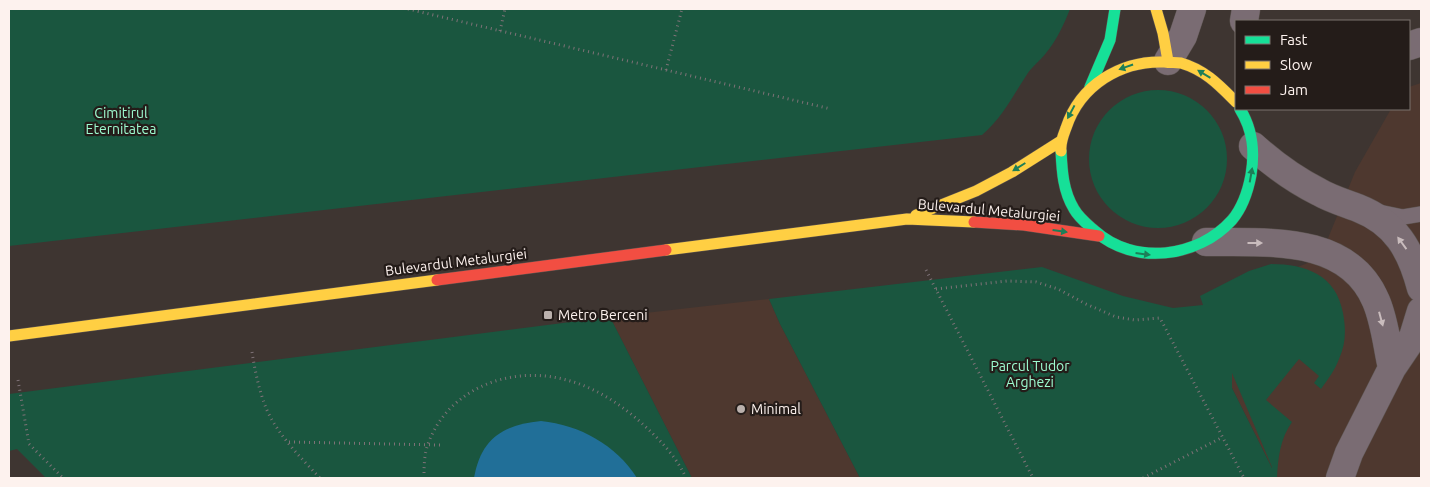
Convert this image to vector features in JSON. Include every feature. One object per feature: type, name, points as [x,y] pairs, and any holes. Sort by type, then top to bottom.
[{"type":"main road","points":[[1090,87],[1102,63],[1109,42],[1116,9]]},
{"type":"main road","points":[[1156,9],[1168,61]]},
{"type":"main road","points":[[1235,95],[1200,70],[1186,64],[1168,61],[1147,61],[1126,66],[1107,74],[1090,87],[1076,103],[1061,141],[1060,168],[1066,194],[1079,218],[1099,236],[1118,248],[1140,254],[1170,254],[1185,251],[1206,242],[1228,224],[1244,202],[1252,175],[1253,146],[1249,126],[1242,110]]},
{"type":"main road","name":"Bulevardul Metalurgiei","points":[[907,219],[976,191],[1012,172],[1061,141]]},
{"type":"main road","name":"Bulevardul Metalurgiei","points":[[9,336],[907,219],[1024,225],[1099,236]]},
{"type":"street","points":[[1168,61],[1183,36],[1192,9]]},
{"type":"street","points":[[1253,146],[1273,164],[1316,191],[1341,203],[1358,208],[1388,225],[1410,254],[1421,288]]},
{"type":"street","points":[[1206,242],[1266,243],[1299,246],[1325,252],[1345,261],[1358,272],[1376,301],[1392,368]]},
{"type":"street","points":[[1340,478],[1349,453],[1392,368],[1413,336],[1421,311]]},
{"type":"lane","points":[[1358,208],[1403,217],[1421,214]]},
{"type":"path","points":[[408,9],[831,109]]},
{"type":"path","points":[[500,31],[505,9]]},
{"type":"path","points":[[666,70],[682,9]]},
{"type":"path","points":[[926,270],[1033,478]]},
{"type":"path","points":[[936,289],[1007,280],[1036,282],[1058,289],[1116,317],[1135,320],[1160,318],[1244,478]]},
{"type":"path","points":[[252,352],[266,408],[288,442],[320,478]]},
{"type":"path","points":[[424,478],[424,460],[428,444],[446,411],[458,400],[477,388],[495,380],[517,375],[558,377],[600,393],[625,408],[669,450],[686,478]]},
{"type":"path","points":[[18,380],[29,444],[62,478]]},
{"type":"path","points":[[1143,478],[1223,437]]},
{"type":"path","points":[[288,442],[440,444]]},
{"type":"shaded area","points":[[1421,83],[1421,478],[1277,478],[1232,388],[1232,365],[1204,305],[1320,258],[1355,172],[1390,110],[1410,110],[1410,87]]},
{"type":"shaded area","points":[[769,299],[780,324],[860,478],[692,478],[610,317]]},
{"type":"green space","name":"Cimitirul Eternitatea","points":[[9,9],[1070,9],[1060,32],[1050,48],[1028,73],[1001,114],[982,135],[9,246]]},
{"type":"green space","points":[[1158,90],[1184,95],[1196,101],[1207,110],[1216,121],[1222,133],[1227,159],[1222,185],[1216,197],[1207,208],[1196,217],[1184,223],[1158,228],[1132,223],[1120,217],[1109,208],[1100,197],[1094,185],[1089,159],[1094,133],[1100,121],[1109,110],[1120,101],[1132,95]]},
{"type":"green space","name":"Parcul Tudor Arghezi","points":[[1271,264],[1296,266],[1318,274],[1334,289],[1344,319],[1345,336],[1343,348],[1333,371],[1321,389],[1314,383],[1319,376],[1299,359],[1266,400],[1292,422],[1280,449],[1277,478],[860,478],[780,324],[769,299],[1042,267],[1123,296],[1173,308],[1203,305],[1200,296],[1249,271]],"holes":[[[1232,373],[1272,467],[1232,388]]]},
{"type":"green space","points":[[610,317],[692,478],[46,478],[17,449],[9,451],[9,394]]},
{"type":"water","points":[[541,421],[570,427],[596,439],[619,456],[637,478],[474,478],[482,453],[488,443],[496,436],[515,426]]},
{"type":"traffic: fast","points":[[1090,87],[1110,40],[1115,9]]},
{"type":"traffic: fast","points":[[1061,151],[1067,195],[1078,215],[1095,231],[1111,242],[1128,249],[1147,253],[1165,253],[1184,249],[1202,243],[1218,233],[1232,220],[1244,199],[1251,175],[1253,149],[1248,125],[1240,110]]},
{"type":"traffic: slow","points":[[1156,9],[1168,61]]},
{"type":"traffic: slow","points":[[1061,151],[1061,142],[1066,128],[1072,113],[1081,99],[1104,78],[1133,65],[1165,62],[1181,63],[1190,66],[1211,79],[1235,101]]},
{"type":"traffic: slow","points":[[916,215],[976,191],[1012,172],[1061,141]]},
{"type":"traffic: slow","points":[[666,250],[907,219],[974,222]]},
{"type":"traffic: slow","points":[[9,336],[437,280]]},
{"type":"traffic: jam","points":[[974,222],[1024,225],[1099,236]]},
{"type":"traffic: jam","points":[[437,280],[666,250]]},
{"type":"place","name":"Metro Berceni","points":[[548,315]]},
{"type":"place","name":"Minimal","points":[[741,409]]}]
